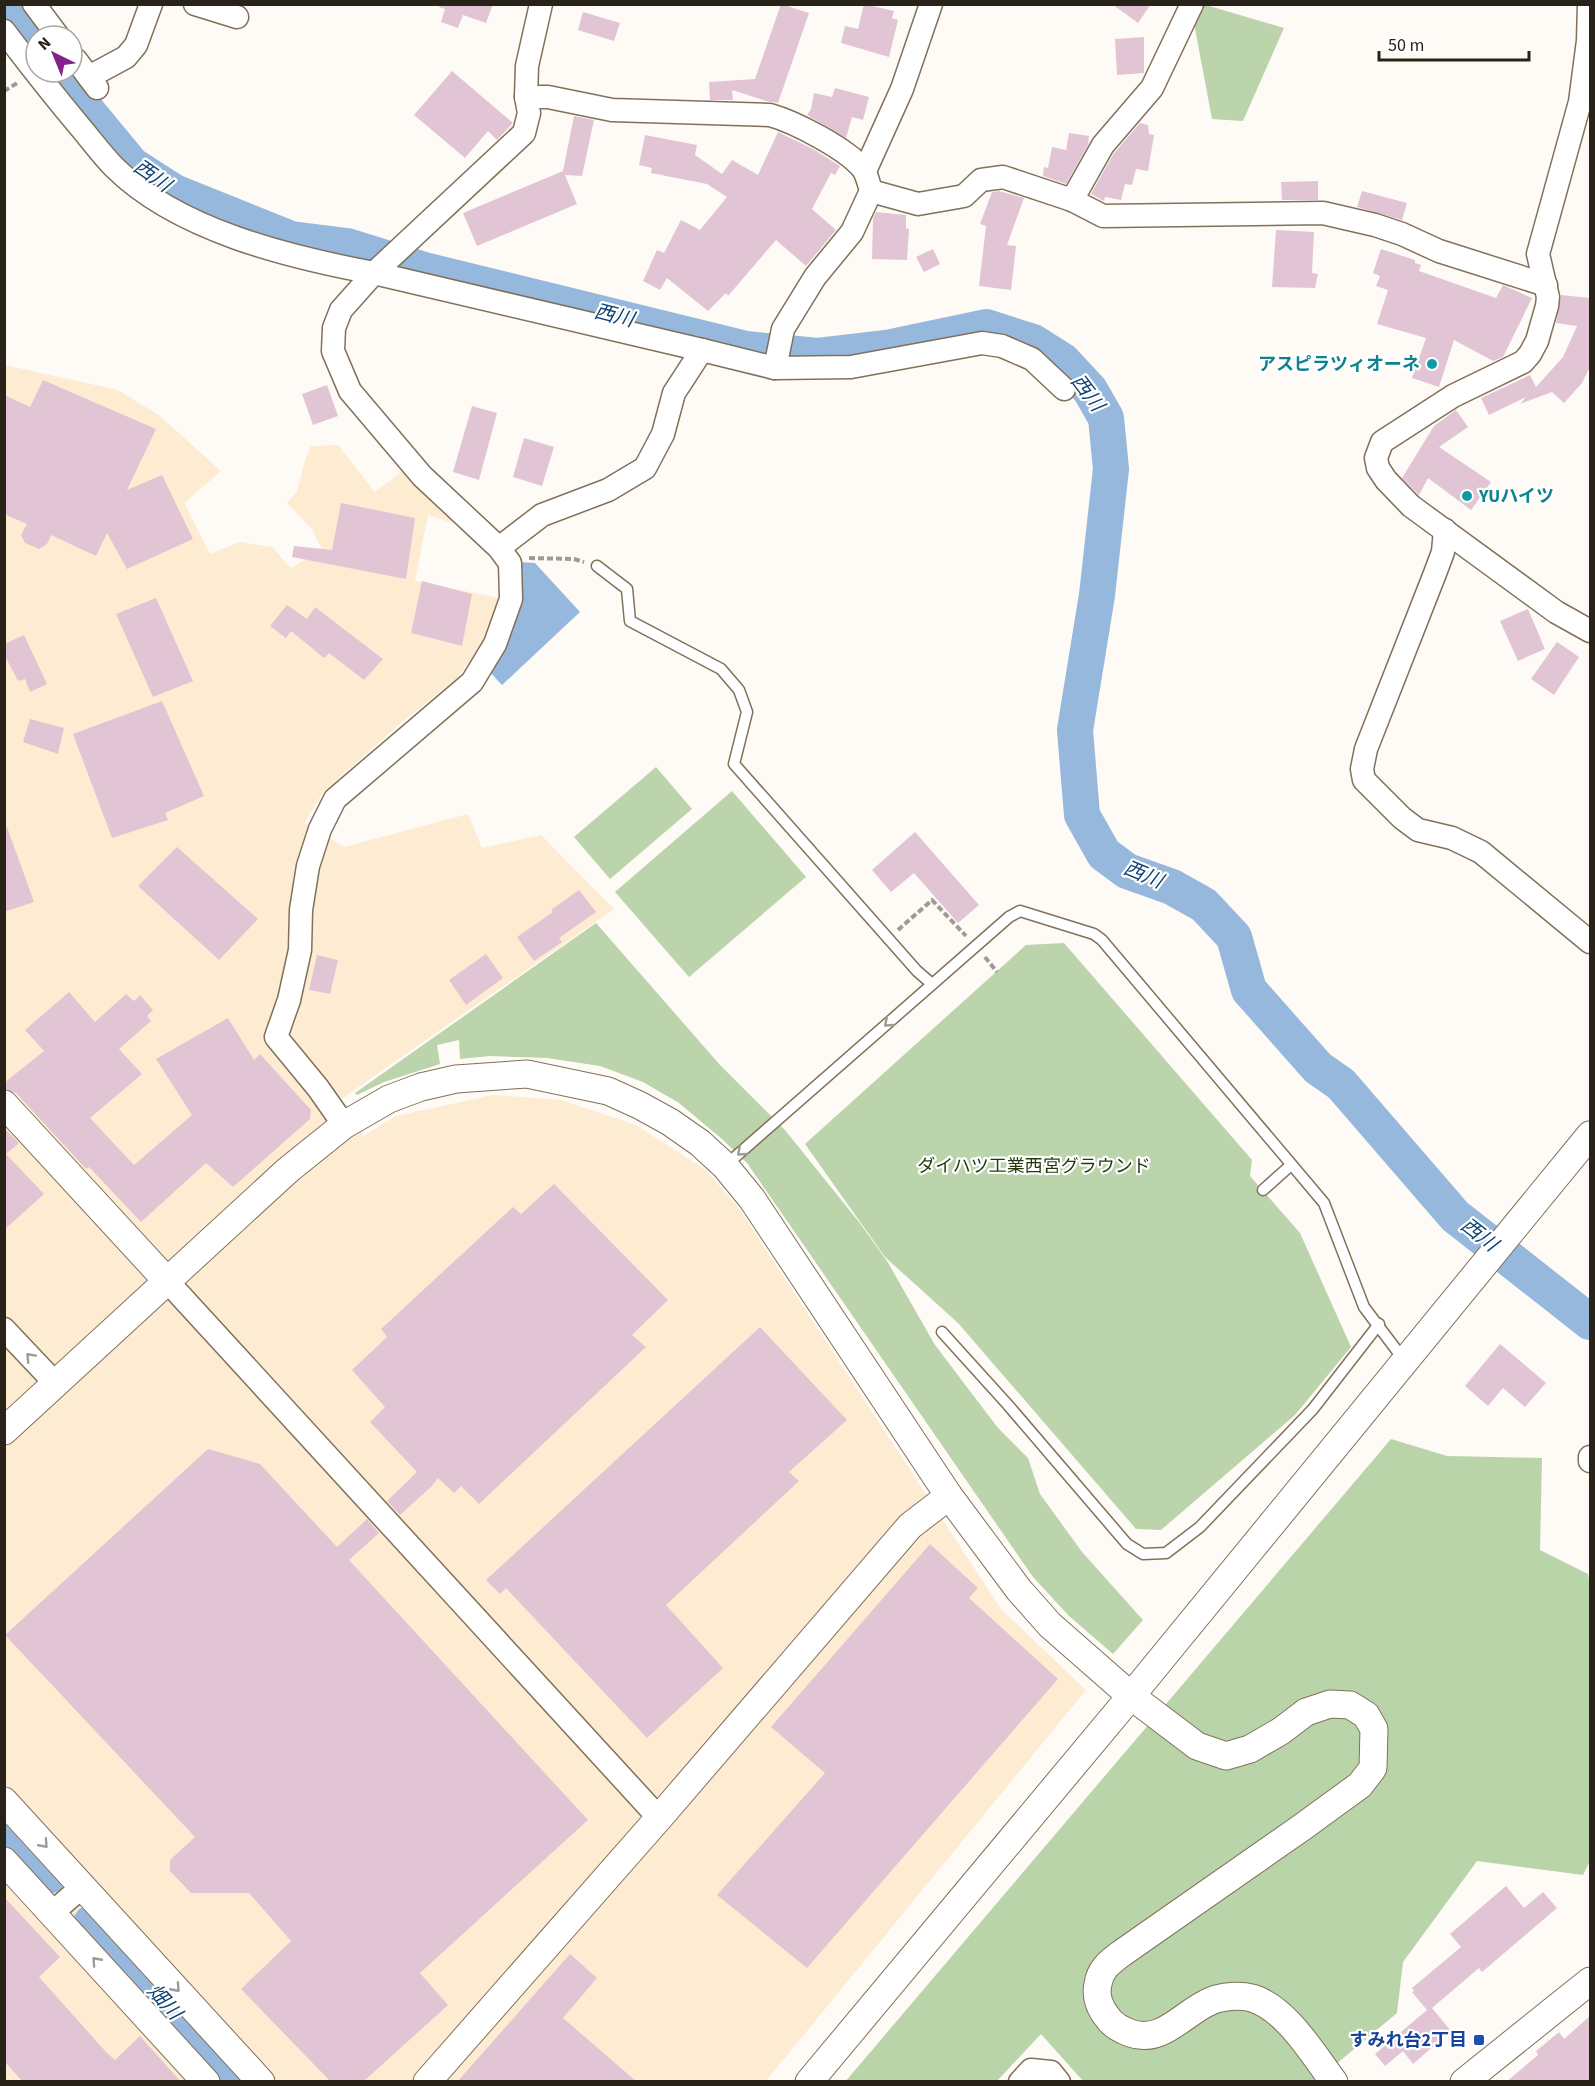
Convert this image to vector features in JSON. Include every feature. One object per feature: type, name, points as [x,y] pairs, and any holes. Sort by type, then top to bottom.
[{"type":"street","points":[[34,4],[49,24]]},
{"type":"street","points":[[84,68],[126,57],[136,45],[151,4]]},
{"type":"street","points":[[195,4],[237,17]]},
{"type":"street","points":[[344,1125],[318,1088],[276,1037],[289,1000],[300,950],[301,910],[308,866],[320,829],[335,799],[472,682],[495,644],[511,599],[510,563],[499,548],[423,476],[350,391],[333,351],[334,328],[341,310],[376,270],[524,133],[529,113],[526,97],[527,66],[541,4]]},
{"type":"street","points":[[775,368],[783,329],[815,277],[852,232],[931,4]]},
{"type":"street","points":[[1072,200],[1103,145],[1152,88],[1192,4]]},
{"type":"street","points":[[1589,4],[1581,102],[1538,254],[1546,285],[1547,306],[1530,354],[1523,362],[1453,396],[1382,442],[1376,458],[1378,468],[1386,480],[1411,506],[1556,612],[1590,631]]},
{"type":"street","points":[[4,31],[24,43]]},
{"type":"street","points":[[76,84],[114,167],[140,189],[179,213],[219,231],[280,253],[376,270],[775,368],[851,367],[982,343],[1002,346],[1032,359],[1064,389]]},
{"type":"street","points":[[526,97],[548,97],[612,110],[770,115],[789,120],[852,157],[868,181],[918,204],[964,196],[981,180],[1003,177],[1072,200],[1103,216],[1323,213],[1375,225],[1402,234],[1439,251],[1546,285]]},
{"type":"street","points":[[499,548],[542,515],[608,490],[645,468],[663,434],[674,393],[702,351]]},
{"type":"street","points":[[1445,530],[1443,552],[1366,748],[1362,770],[1364,780],[1402,818],[1418,830],[1452,838],[1481,852],[1590,942]]},
{"type":"street","points":[[4,1431],[288,1170],[344,1125],[389,1099],[421,1087],[456,1078],[527,1074],[608,1091],[639,1105],[670,1122],[700,1143],[725,1166],[768,1222],[949,1496],[1019,1590],[1050,1625],[1131,1696],[1197,1746],[1226,1756],[1250,1749],[1281,1731],[1306,1712],[1330,1704],[1350,1705],[1366,1715],[1374,1729],[1373,1768],[1360,1785],[1122,1953],[1103,1969],[1097,1986],[1099,2003],[1108,2020],[1121,2030],[1140,2037],[1164,2032],[1212,2000],[1249,1997],[1268,2004],[1290,2026],[1334,2082]]},
{"type":"street","points":[[4,1104],[659,1818]]},
{"type":"street","points":[[809,2082],[1131,1696],[1590,1135]]},
{"type":"street","points":[[4,1329],[56,1384]]},
{"type":"street","points":[[427,2082],[659,1818],[910,1526],[949,1496]]},
{"type":"street","points":[[4,1801],[261,2082]]},
{"type":"street","points":[[4,1861],[206,2082]]},
{"type":"street","points":[[52,1913],[82,1886]]},
{"type":"street","points":[[1464,2082],[1590,1981]]},
{"type":"street","points":[[1020,2082],[1031,2070],[1051,2072],[1059,2082]]},
{"type":"lane","points":[[597,566],[627,589],[630,621],[721,669],[739,690],[747,712],[734,764],[888,938],[932,984]]},
{"type":"lane","points":[[725,1166],[975,946],[1009,917],[1020,911],[1094,934],[1102,940],[1324,1203],[1364,1307],[1404,1360]]},
{"type":"lane","points":[[1263,1190],[1291,1165]]},
{"type":"lane","points":[[942,1332],[1127,1544],[1143,1554],[1166,1553],[1200,1527],[1313,1409],[1379,1324]]},
{"type":"path","points":[[527,558],[574,559]]},
{"type":"path","points":[[888,938],[933,900],[997,972]]},
{"type":"shaded area","points":[[5,365],[118,390],[160,416],[221,471],[184,503],[210,554],[240,542],[272,547],[291,568],[322,549],[312,529],[287,503],[297,492],[311,446],[338,445],[375,492],[403,471],[456,524],[428,515],[415,581],[499,598],[489,635],[456,679],[402,722],[324,791],[304,823],[344,847],[468,814],[482,848],[541,835],[614,909],[340,1100],[363,1136],[396,1116],[493,1095],[561,1100],[636,1125],[706,1170],[738,1207],[1001,1609],[1086,1690],[766,2081],[5,2082]]},
{"type":"green space","points":[[1200,5],[1284,28],[1243,121],[1212,119],[1193,18]]},
{"type":"green space","points":[[656,767],[692,809],[610,879],[574,837]]},
{"type":"green space","points":[[732,791],[806,877],[689,977],[615,892]]},
{"type":"green space","points":[[596,923],[720,1065],[785,1130],[859,1222],[887,1261],[935,1345],[998,1428],[1028,1458],[1040,1494],[1082,1552],[1143,1620],[1113,1654],[1069,1616],[1033,1577],[747,1163],[679,1103],[643,1082],[600,1066],[547,1058],[490,1056],[460,1059],[459,1040],[437,1045],[440,1064],[384,1082],[357,1095],[355,1093]]},
{"type":"green space","name":"ダイハツ工業西宮グラウンド","points":[[1064,943],[1252,1160],[1250,1176],[1300,1233],[1351,1347],[1295,1415],[1161,1530],[1136,1529],[958,1323],[885,1257],[805,1144],[1026,945]]},
{"type":"green space","points":[[1391,1439],[1447,1456],[1542,1458],[1540,1550],[1588,1574],[1590,1587],[1590,1861],[1583,1875],[1477,1861],[1403,1962],[1397,2013],[1316,2081],[1083,2081],[1041,2034],[997,2081],[845,2082]]},
{"type":"water","points":[[519,562],[535,563],[580,612],[502,685],[488,670]]},
{"type":"building","points":[[440,4],[493,4],[486,23],[463,15],[458,28],[441,22],[445,9],[439,7]]},
{"type":"building","points":[[781,4],[809,13],[778,103],[732,90],[733,100],[710,100],[709,82],[755,79]]},
{"type":"building","points":[[864,4],[894,11],[892,18],[898,20],[889,57],[841,43],[845,26],[858,29]]},
{"type":"building","points":[[1112,4],[1151,4],[1138,23]]},
{"type":"building","points":[[583,12],[620,23],[614,41],[578,30]]},
{"type":"building","points":[[1144,37],[1144,73],[1117,75],[1115,39]]},
{"type":"building","points":[[452,71],[513,123],[497,140],[488,131],[465,158],[414,115]]},
{"type":"building","points":[[835,88],[869,97],[863,120],[852,117],[846,138],[807,115],[811,109],[814,93],[832,97]]},
{"type":"building","points":[[574,116],[594,120],[582,176],[565,175],[577,204],[477,246],[463,213],[563,171]]},
{"type":"building","points":[[1140,123],[1148,125],[1149,134],[1154,135],[1148,171],[1136,169],[1132,185],[1125,184],[1121,200],[1105,197],[1104,201],[1091,194],[1114,153]]},
{"type":"building","points":[[778,132],[813,149],[840,166],[835,175],[831,173],[812,209],[836,230],[806,266],[776,240],[728,296],[726,293],[708,311],[667,278],[660,290],[643,281],[657,250],[664,253],[681,220],[700,230],[727,197],[707,184],[651,173],[652,168],[639,165],[645,135],[697,145],[695,155],[722,174],[732,160],[758,175]]},
{"type":"building","points":[[1069,133],[1089,136],[1088,145],[1066,184],[1043,176],[1044,167],[1048,168],[1052,147],[1066,150]]},
{"type":"building","points":[[1318,181],[1318,200],[1282,200],[1281,182]]},
{"type":"building","points":[[999,191],[1024,198],[1007,245],[1016,246],[1011,290],[979,286],[986,226],[980,224],[992,192]]},
{"type":"building","points":[[1362,191],[1407,203],[1402,220],[1357,207]]},
{"type":"building","points":[[876,212],[906,215],[906,228],[909,229],[907,260],[872,259],[873,218]]},
{"type":"building","points":[[1276,230],[1314,232],[1312,273],[1318,274],[1315,288],[1272,287]]},
{"type":"building","points":[[933,249],[940,264],[924,272],[916,257]]},
{"type":"building","points":[[1381,249],[1415,260],[1415,263],[1421,265],[1419,271],[1496,298],[1503,285],[1532,298],[1503,357],[1493,361],[1454,340],[1439,387],[1412,378],[1426,338],[1377,324],[1388,290],[1376,286],[1380,276],[1373,273]]},
{"type":"building","points":[[1561,295],[1590,298],[1590,367],[1582,383],[1564,403],[1552,392],[1520,404],[1526,397],[1489,415],[1481,398],[1530,375],[1536,387],[1563,357],[1577,326],[1556,323]]},
{"type":"building","points":[[43,380],[156,429],[127,490],[162,475],[193,539],[127,569],[107,533],[96,556],[51,535],[47,544],[39,549],[25,543],[21,535],[27,524],[4,514],[4,395],[30,407]]},
{"type":"building","points":[[327,385],[338,416],[313,425],[302,394]]},
{"type":"building","points":[[472,406],[497,413],[479,480],[453,472]]},
{"type":"building","points":[[1456,410],[1468,427],[1439,447],[1491,482],[1471,510],[1428,478],[1419,495],[1402,478],[1434,426]]},
{"type":"building","points":[[524,438],[554,447],[542,486],[513,477]]},
{"type":"building","points":[[341,503],[415,518],[406,579],[292,557],[294,546],[332,550]]},
{"type":"building","points":[[422,581],[472,594],[462,646],[411,633]]},
{"type":"building","points":[[156,598],[193,681],[153,697],[116,614]]},
{"type":"building","points":[[287,605],[307,619],[315,607],[383,659],[364,680],[329,653],[324,658],[291,631],[286,638],[270,626]]},
{"type":"building","points":[[1528,609],[1545,649],[1518,661],[1500,621]]},
{"type":"building","points":[[24,635],[47,684],[30,692],[25,679],[18,681],[4,654],[4,644]]},
{"type":"building","points":[[1557,642],[1579,657],[1554,695],[1531,679]]},
{"type":"building","points":[[162,701],[204,796],[165,813],[168,820],[112,838],[73,734]]},
{"type":"building","points":[[30,719],[64,728],[58,754],[23,742]]},
{"type":"building","points":[[4,827],[7,827],[34,902],[4,912]]},
{"type":"building","points":[[915,832],[979,905],[958,923],[914,873],[891,892],[872,870]]},
{"type":"building","points":[[177,847],[258,919],[219,960],[138,886]]},
{"type":"building","points":[[579,890],[596,912],[559,938],[562,942],[534,961],[517,937],[553,912],[551,910]]},
{"type":"building","points":[[486,954],[503,978],[466,1005],[449,980]]},
{"type":"building","points":[[317,955],[338,960],[330,994],[309,990]]},
{"type":"building","points":[[69,992],[95,1022],[126,994],[134,1001],[140,995],[153,1010],[147,1016],[151,1021],[119,1049],[142,1074],[90,1118],[134,1165],[192,1115],[156,1059],[228,1018],[254,1060],[260,1054],[311,1110],[310,1119],[233,1187],[206,1163],[141,1222],[89,1167],[86,1169],[16,1093],[4,1089],[4,1083],[44,1051],[25,1030]]},
{"type":"building","points":[[4,1128],[19,1143],[6,1154],[44,1194],[4,1230]]},
{"type":"building","points":[[554,1184],[668,1300],[632,1335],[646,1347],[479,1504],[461,1486],[454,1493],[438,1478],[400,1515],[387,1501],[417,1472],[370,1422],[385,1407],[352,1370],[387,1337],[381,1329],[513,1207],[521,1214]]},
{"type":"building","points":[[760,1327],[847,1420],[789,1472],[799,1481],[666,1605],[723,1668],[647,1738],[506,1588],[500,1594],[486,1580]]},
{"type":"building","points":[[1500,1344],[1546,1383],[1525,1407],[1503,1388],[1488,1406],[1465,1386]]},
{"type":"building","points":[[208,1449],[260,1464],[337,1547],[367,1519],[379,1533],[349,1560],[588,1820],[420,1973],[448,2005],[363,2082],[331,2082],[241,1989],[291,1941],[249,1893],[191,1893],[170,1871],[170,1860],[195,1837],[5,1635]]},
{"type":"building","points":[[930,1544],[978,1588],[969,1598],[1058,1679],[807,1968],[717,1895],[825,1773],[771,1727]]},
{"type":"building","points":[[1506,1886],[1524,1908],[1543,1892],[1557,1908],[1482,1972],[1479,1968],[1432,2008],[1451,2031],[1413,2064],[1403,2051],[1385,2066],[1375,2054],[1427,2010],[1412,1992],[1414,1991],[1412,1988],[1461,1947],[1450,1934]]},
{"type":"building","points":[[4,1897],[60,1957],[39,1977],[107,2053],[115,2060],[140,2036],[181,2082],[23,2082],[4,2061]]},
{"type":"building","points":[[570,1954],[597,1978],[563,2018],[637,2082],[457,2082]]},
{"type":"building","points":[[1590,2016],[1590,2082],[1506,2082],[1538,2055],[1536,2051],[1559,2032],[1564,2039]]},
{"type":"waterway","name":"西川","points":[[9,4],[24,25]]},
{"type":"waterway","name":"西川","points":[[67,84],[132,165],[174,192],[291,239],[347,246],[424,270],[746,349],[818,356],[886,348],[986,327],[1033,342],[1063,361],[1090,390],[1106,418],[1111,469],[1097,595],[1075,730],[1082,815],[1104,854],[1127,871],[1172,887],[1204,905],[1234,937],[1249,990],[1318,1068],[1341,1084],[1455,1216],[1590,1322]]},
{"type":"waterway","name":"畑川","points":[[4,1829],[48,1876]]},
{"type":"waterway","name":"畑川","points":[[91,1923],[236,2082]]},
{"type":"place","name":"アスピラツィオーネ","points":[[1432,364]]},
{"type":"place","name":"YUハイツ","points":[[1467,496]]},
{"type":"place","name":"すみれ台2丁目","points":[[1479,2040]]}]
